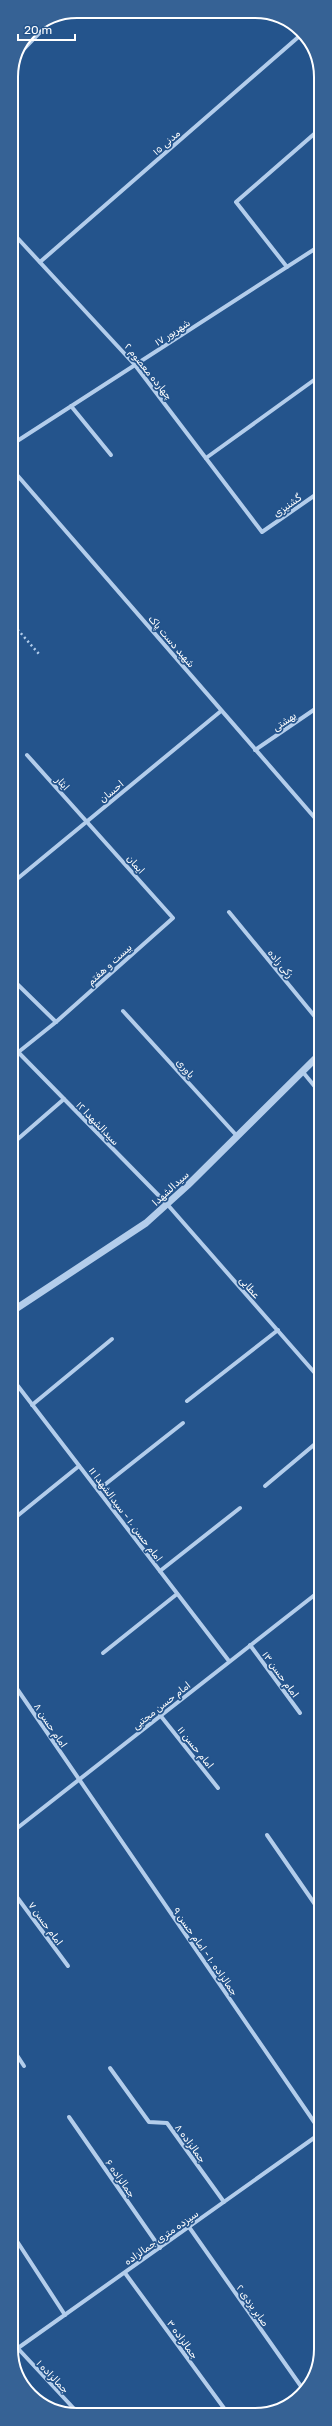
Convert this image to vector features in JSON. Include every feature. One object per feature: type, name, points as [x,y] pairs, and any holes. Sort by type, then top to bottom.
[{"type":"street","points":[[27,45],[44,28]]},
{"type":"street","name":"مدنی ۱۵","points":[[40,262],[299,37]]},
{"type":"street","points":[[287,267],[236,202],[314,134]]},
{"type":"street","name":"چهارده معصوم ۲","points":[[18,238],[135,365],[262,532]]},
{"type":"street","name":"۱۷ شهریور","points":[[18,440],[314,250]]},
{"type":"street","points":[[206,458],[314,380]]},
{"type":"street","points":[[71,406],[111,455]]},
{"type":"street","name":"شهید دست پاک","points":[[18,476],[314,817]]},
{"type":"street","name":"گشنیزی","points":[[262,532],[314,496]]},
{"type":"street","name":"بهشتی","points":[[255,750],[314,710]]},
{"type":"street","name":"احسان","points":[[18,878],[221,711]]},
{"type":"street","name":"ایثار","points":[[27,755],[87,822]]},
{"type":"street","name":"ایمان","points":[[87,822],[173,918]]},
{"type":"street","name":"زکی زاده","points":[[228,912],[314,1016]]},
{"type":"street","name":"بیست و هفتم","points":[[18,1052],[56,1022],[173,918]]},
{"type":"street","points":[[18,985],[56,1022]]},
{"type":"street","name":"یاوری","points":[[123,1011],[237,1136]]},
{"type":"street","name":"سیدالشهدا ۱۲","points":[[18,1052],[167,1204]]},
{"type":"street","name":"سیدالشهدا","points":[[18,1308],[110,1249],[146,1223],[314,1059]]},
{"type":"street","points":[[301,1071],[314,1086]]},
{"type":"street","points":[[18,1138],[64,1099]]},
{"type":"street","name":"عطایی","points":[[167,1204],[314,1372]]},
{"type":"street","points":[[187,1401],[278,1330]]},
{"type":"street","points":[[32,1405],[112,1339]]},
{"type":"street","name":"امام حسن ۱۰ - سیدالشهدا ۱۱","points":[[18,1386],[229,1661]]},
{"type":"street","points":[[98,1490],[183,1422]]},
{"type":"street","points":[[265,1486],[314,1445]]},
{"type":"street","points":[[18,1515],[79,1466]]},
{"type":"street","points":[[160,1571],[240,1508]]},
{"type":"street","points":[[103,1653],[177,1594]]},
{"type":"street","name":"امام حسن مجتبی","points":[[18,1827],[314,1595]]},
{"type":"street","name":"امام حسن ۱۳","points":[[250,1645],[300,1713]]},
{"type":"street","name":"امام حسن ۸","points":[[18,1690],[78,1779]]},
{"type":"street","name":"امام حسن ۱۱","points":[[160,1715],[218,1788]]},
{"type":"street","name":"جمالزاده ۱۰ - امام حسن ۹","points":[[78,1779],[314,2123]]},
{"type":"street","points":[[267,1835],[314,1903]]},
{"type":"street","name":"امام حسن ۷","points":[[18,1898],[68,1966]]},
{"type":"street","points":[[18,2057],[24,2066]]},
{"type":"street","name":"جمالزاده ۸","points":[[110,2068],[149,2122],[167,2124],[224,2202]]},
{"type":"street","name":"جمالزاده ۶","points":[[69,2117],[160,2248]]},
{"type":"street","name":"سیزده متری جمالزاده","points":[[18,2348],[314,2138]]},
{"type":"street","name":"صابر یزدی ۲","points":[[189,2227],[301,2386]]},
{"type":"street","points":[[18,2243],[65,2315]]},
{"type":"street","name":"جمالزاده ۳","points":[[125,2273],[225,2408]]},
{"type":"street","name":"جمالزاده ۱","points":[[18,2350],[73,2408]]},
{"type":"path","points":[[18,630],[39,654]]}]
